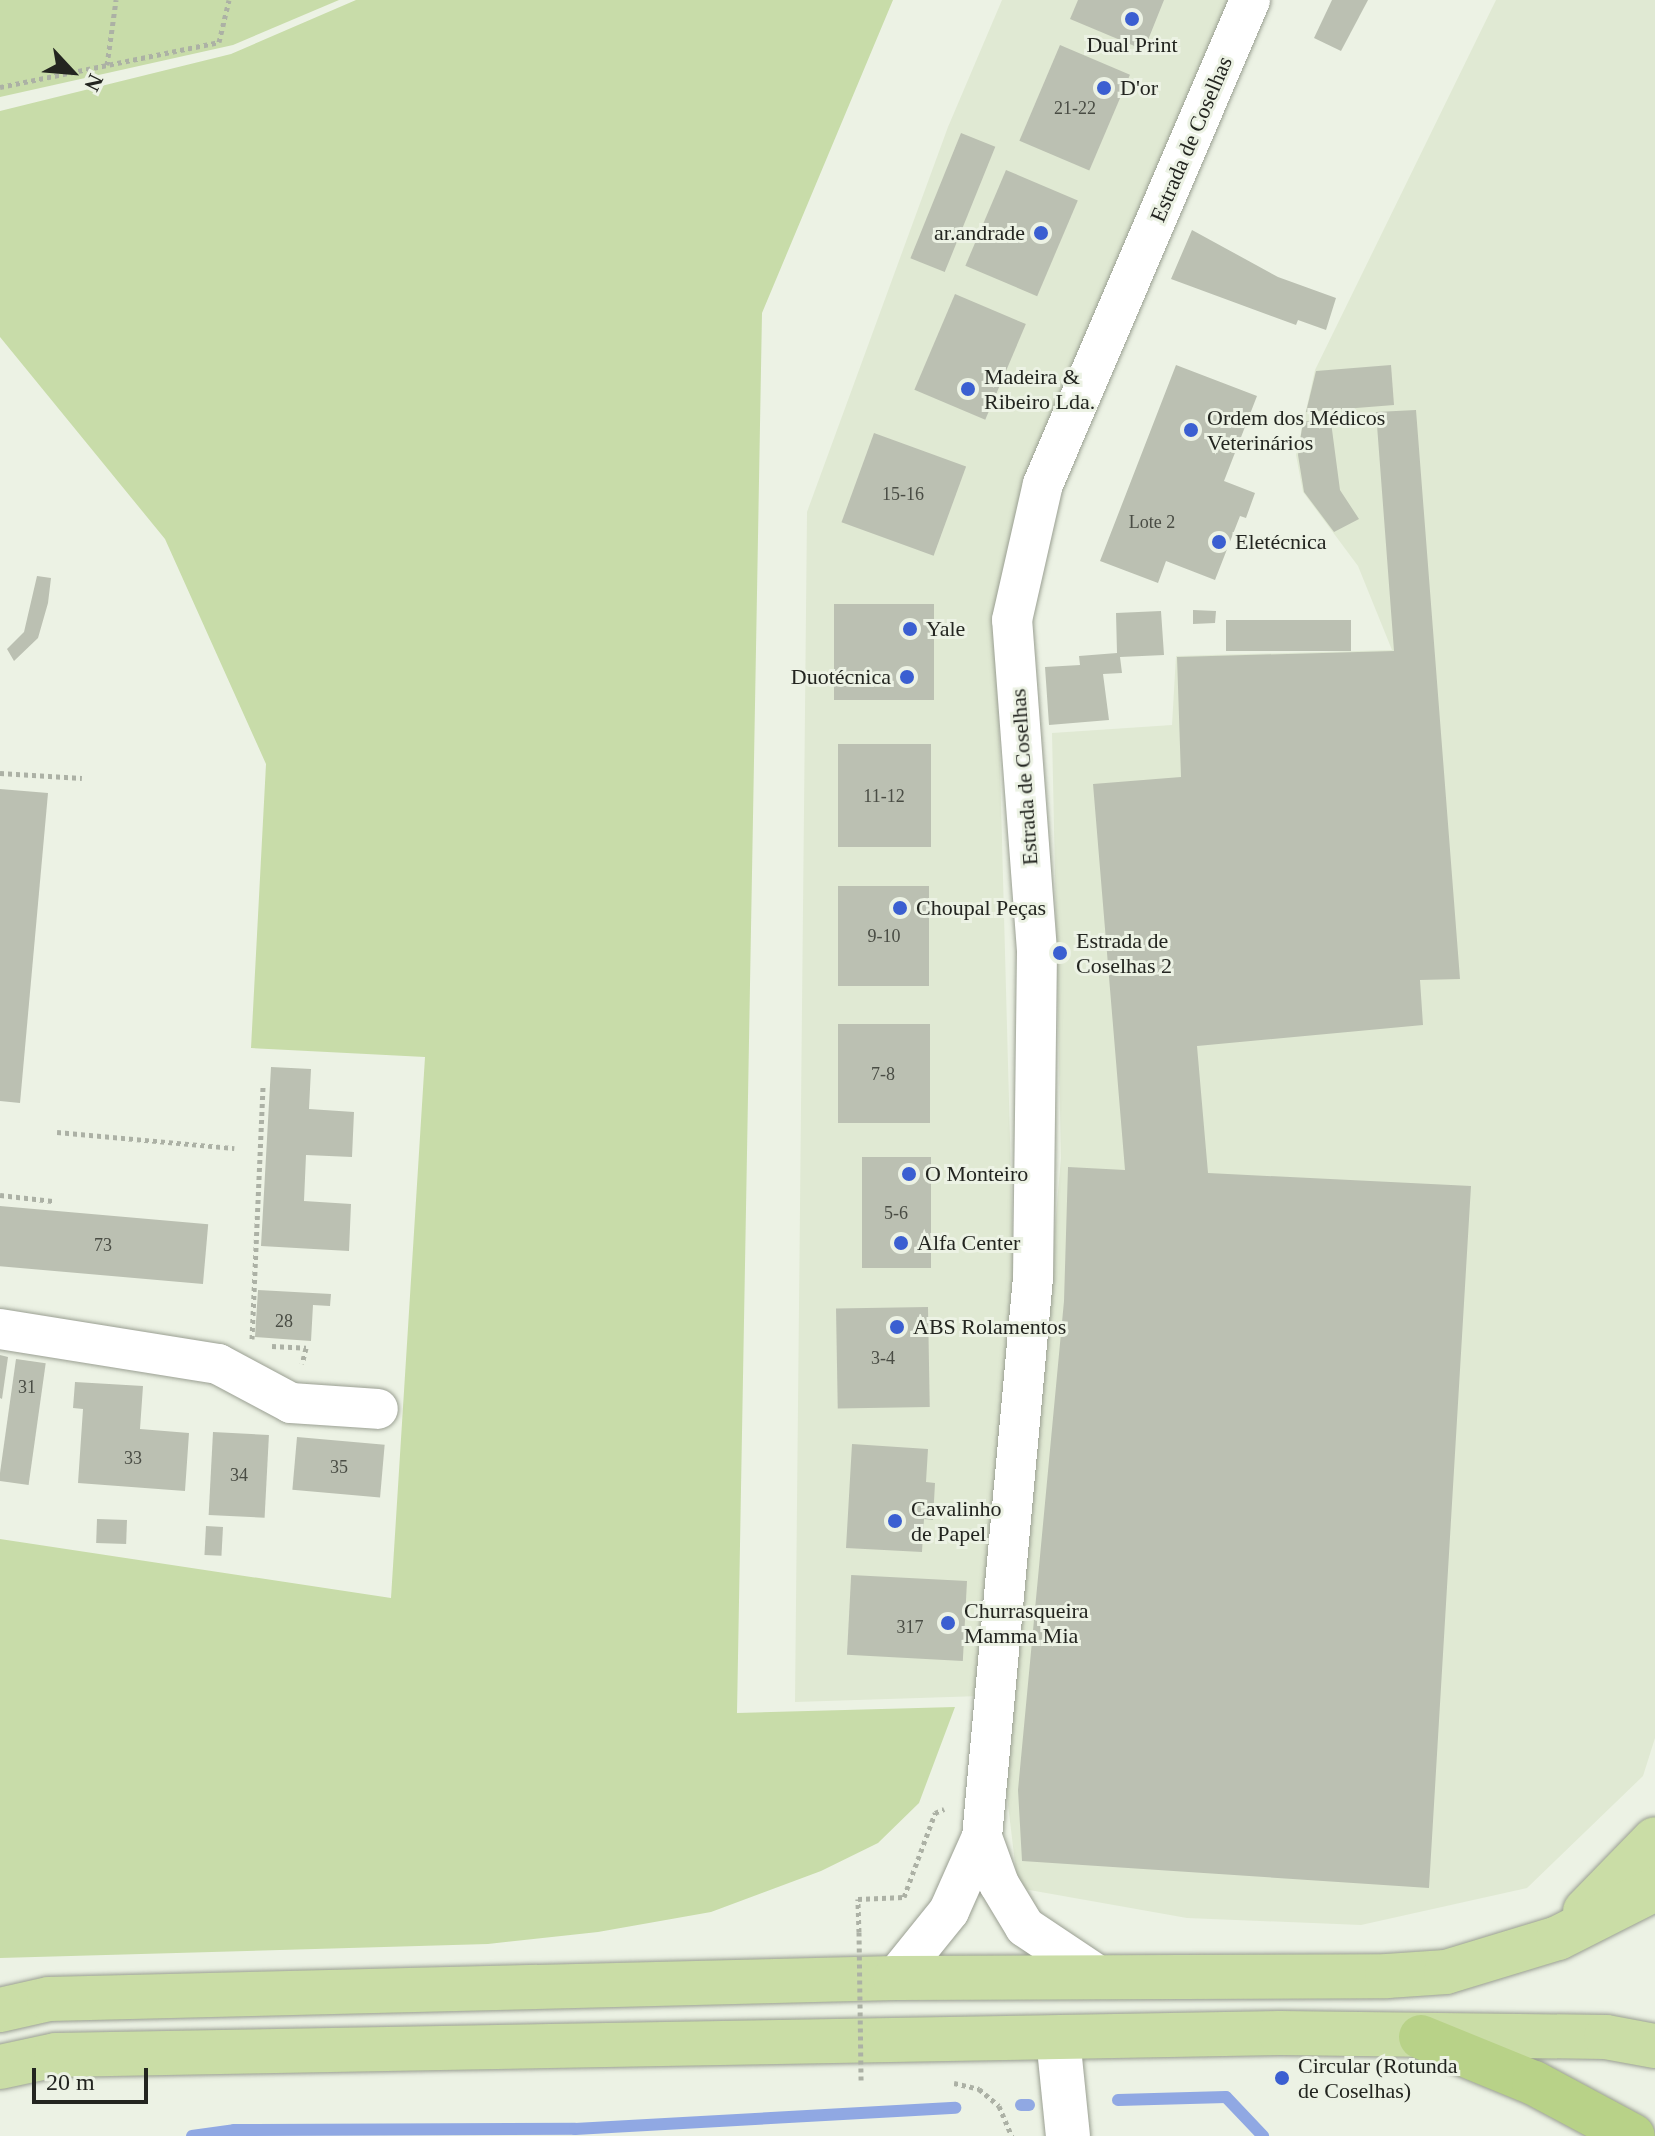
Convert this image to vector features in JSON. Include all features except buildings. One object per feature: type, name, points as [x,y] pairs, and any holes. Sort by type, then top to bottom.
[{"type":"highway","points":[[1421,2037],[1534,2083],[1633,2136]]},
{"type":"main road","points":[[1558,1938],[1655,1839]]},
{"type":"main road","points":[[0,2010],[49,1999],[895,1978],[1446,1972],[1558,1938],[1655,1889]]},
{"type":"main road","points":[[0,2067],[56,2055],[1280,2033],[1606,2037],[1655,2046]]},
{"type":"street","name":"Estrada de Coselhas","points":[[895,1978],[949,1911],[982,1837],[1033,1278],[1037,951],[1012,620],[1043,484],[1250,0]]},
{"type":"street","points":[[0,1329],[218,1364],[291,1403],[378,1409]]},
{"type":"street","name":"Estrada de Coselhas","points":[[982,1837],[999,1884],[1025,1927],[1100,1977]]},
{"type":"street","points":[[1058,2038],[1068,2136]]},
{"type":"path","points":[[107,65],[116,0]]},
{"type":"path","points":[[0,87],[219,42],[229,0]]},
{"type":"path","points":[[0,773],[82,778]]},
{"type":"path","points":[[263,1086],[252,1344],[306,1348],[291,1403]]},
{"type":"path","points":[[57,1132],[234,1148]]},
{"type":"path","points":[[0,1195],[53,1201]]},
{"type":"path","points":[[861,2084],[858,1899],[904,1897],[935,1813]]},
{"type":"path","points":[[956,2083],[979,2089],[999,2106],[1012,2136]]},
{"type":"shaded area","points":[[1002,0],[1238,0],[1008,546],[996,616],[1014,1288],[981,1696],[795,1702],[807,512],[948,127]]},
{"type":"shaded area","points":[[1496,0],[1655,0],[1655,1738],[1643,1776],[1527,1888],[1361,1925],[1187,1918],[1018,1888],[1006,1788],[1061,1158],[1052,733],[1172,725],[1176,656],[1392,650],[1358,566],[1303,492],[1296,455],[1315,370]]},
{"type":"green space","points":[[0,0],[339,0],[233,45],[0,97]]},
{"type":"green space","points":[[356,0],[893,0],[762,313],[737,1713],[955,1707],[919,1803],[878,1843],[821,1871],[711,1912],[598,1932],[488,1944],[0,1958],[0,1539],[391,1598],[425,1057],[251,1048],[266,764],[165,539],[0,337],[0,111],[231,54]]},
{"type":"waterway","points":[[1118,2100],[1226,2097],[1263,2136]]},
{"type":"waterway","points":[[1021,2105],[1029,2105]]},
{"type":"waterway","points":[[192,2136],[234,2130],[575,2129],[955,2108]]},
{"type":"place","name":"Dual Print","points":[[1132,19]]},
{"type":"place","name":"D'or","points":[[1104,88]]},
{"type":"place","name":"ar.andrade","points":[[1041,233]]},
{"type":"place","name":"Madeira & Ribeiro Lda.","points":[[968,389]]},
{"type":"place","name":"Ordem dos Médicos Veterinários","points":[[1191,430]]},
{"type":"place","name":"Eletécnica","points":[[1219,542]]},
{"type":"place","name":"Yale","points":[[910,629]]},
{"type":"place","name":"Duotécnica","points":[[907,677]]},
{"type":"place","name":"Choupal Peças","points":[[900,908]]},
{"type":"place","name":"Estrada de Coselhas 2","points":[[1060,953]]},
{"type":"place","name":"O Monteiro","points":[[909,1174]]},
{"type":"place","name":"Alfa Center","points":[[901,1243]]},
{"type":"place","name":"ABS Rolamentos","points":[[897,1327]]},
{"type":"place","name":"Cavalinho de Papel","points":[[895,1521]]},
{"type":"place","name":"Churrasqueira Mamma Mia","points":[[948,1623]]},
{"type":"place","name":"Circular (Rotunda de Coselhas)","points":[[1282,2078]]}]
